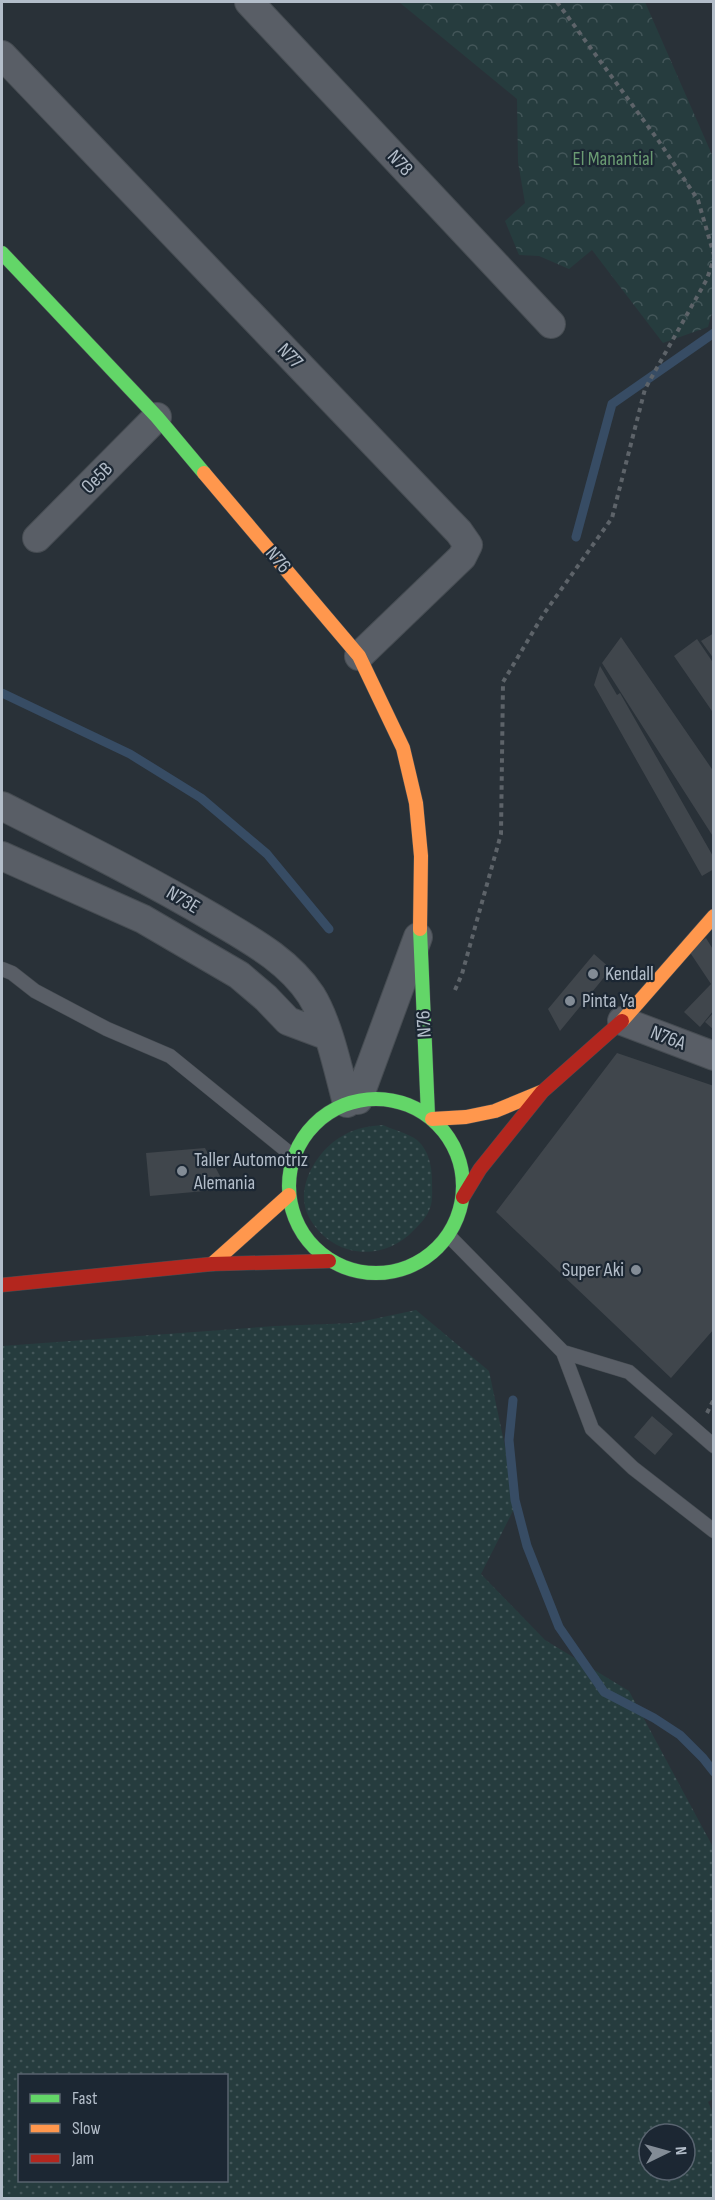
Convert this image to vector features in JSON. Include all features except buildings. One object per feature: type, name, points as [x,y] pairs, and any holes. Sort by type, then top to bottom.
[{"type":"main road","name":"N76","points":[[7,269],[157,417],[359,656],[403,748],[416,803],[421,856],[420,932],[430,1117]]},
{"type":"main road","points":[[463,1197],[480,1169],[542,1092],[622,1021],[714,916]]},
{"type":"main road","points":[[430,1117],[466,1117],[495,1111],[542,1092]]},
{"type":"main road","points":[[395,1100],[430,1117],[451,1141],[462,1168],[463,1197],[458,1217],[448,1236],[430,1256],[406,1269],[378,1274],[352,1271],[329,1261],[301,1233],[289,1195],[293,1156],[314,1124],[353,1101],[395,1100]]},
{"type":"main road","points":[[212,1264],[289,1195]]},
{"type":"main road","points":[[2,1285],[212,1264],[329,1261]]},
{"type":"street","name":"N78","points":[[249,2],[551,324]]},
{"type":"street","name":"N77","points":[[2,56],[459,532],[468,545],[462,557],[359,656]]},
{"type":"street","name":"Oe5B","points":[[37,538],[157,417]]},
{"type":"street","name":"N73E","points":[[2,806],[163,888],[260,946],[288,968],[311,996],[353,1101]]},
{"type":"street","name":"N73E","points":[[2,856],[143,919],[239,975],[288,1021],[328,1036]]},
{"type":"street","points":[[143,919],[163,888]]},
{"type":"street","name":"N76","points":[[353,1101],[420,932]]},
{"type":"street","name":"N76A","points":[[622,1021],[714,1056]]},
{"type":"lane","points":[[2,969],[12,973],[35,991],[107,1029],[170,1056],[293,1156]]},
{"type":"lane","points":[[448,1236],[563,1352],[592,1429],[633,1468],[714,1531]]},
{"type":"lane","points":[[563,1352],[629,1372],[714,1446]]},
{"type":"path","points":[[455,992],[501,834],[503,682],[543,615],[612,518],[645,389],[706,279],[714,256],[698,201],[658,140],[557,2]]},
{"type":"green space","name":"El Manantial","points":[[399,2],[645,2],[713,157],[714,306],[708,327],[663,343],[592,250],[569,269],[539,256],[519,255],[505,221],[525,203],[518,162],[517,99]]},
{"type":"green space","points":[[383,1125],[417,1140],[424,1149],[431,1170],[431,1205],[425,1217],[402,1241],[388,1248],[359,1252],[332,1242],[310,1219],[305,1208],[306,1183],[317,1160],[334,1141],[358,1129]]},
{"type":"green space","points":[[416,1310],[489,1371],[517,1503],[481,1574],[545,1640],[629,1691],[713,1847],[714,2098],[708,2102],[713,2113],[713,2198],[2,2198],[2,1346],[275,1326],[355,1323]]},
{"type":"waterway","points":[[576,537],[612,404],[714,333]]},
{"type":"waterway","points":[[2,693],[130,754],[201,798],[267,854],[329,929]]},
{"type":"waterway","points":[[513,1400],[509,1440],[515,1500],[527,1546],[559,1627],[604,1692],[654,1718],[680,1735],[714,1772]]},
{"type":"traffic: fast","points":[[2,253],[157,417],[204,473]]},
{"type":"traffic: fast","points":[[420,929],[428,1115]]},
{"type":"traffic: fast","points":[[376,1099],[409,1106],[424,1114],[437,1125],[448,1138],[456,1153],[463,1186],[456,1219],[448,1234],[437,1247],[424,1258],[409,1266],[376,1273],[343,1266],[328,1258],[315,1247],[304,1234],[296,1219],[289,1186],[296,1153],[304,1138],[315,1125],[328,1114],[343,1106],[376,1099]]},
{"type":"traffic: slow","points":[[204,473],[359,656],[403,748],[416,803],[421,856],[420,929]]},
{"type":"traffic: slow","points":[[622,1021],[714,916]]},
{"type":"traffic: slow","points":[[432,1119],[466,1117],[495,1111],[541,1092]]},
{"type":"traffic: slow","points":[[212,1264],[289,1195]]},
{"type":"traffic: jam","points":[[463,1197],[480,1169],[542,1092],[622,1021]]},
{"type":"traffic: jam","points":[[2,1285],[212,1264],[329,1261]]},
{"type":"place","name":"Kendall","points":[[593,974]]},
{"type":"place","name":"Pinta Ya","points":[[570,1001]]},
{"type":"place","name":"Taller Automotriz Alemania","points":[[182,1171]]},
{"type":"place","name":"Super Aki","points":[[636,1270]]}]
